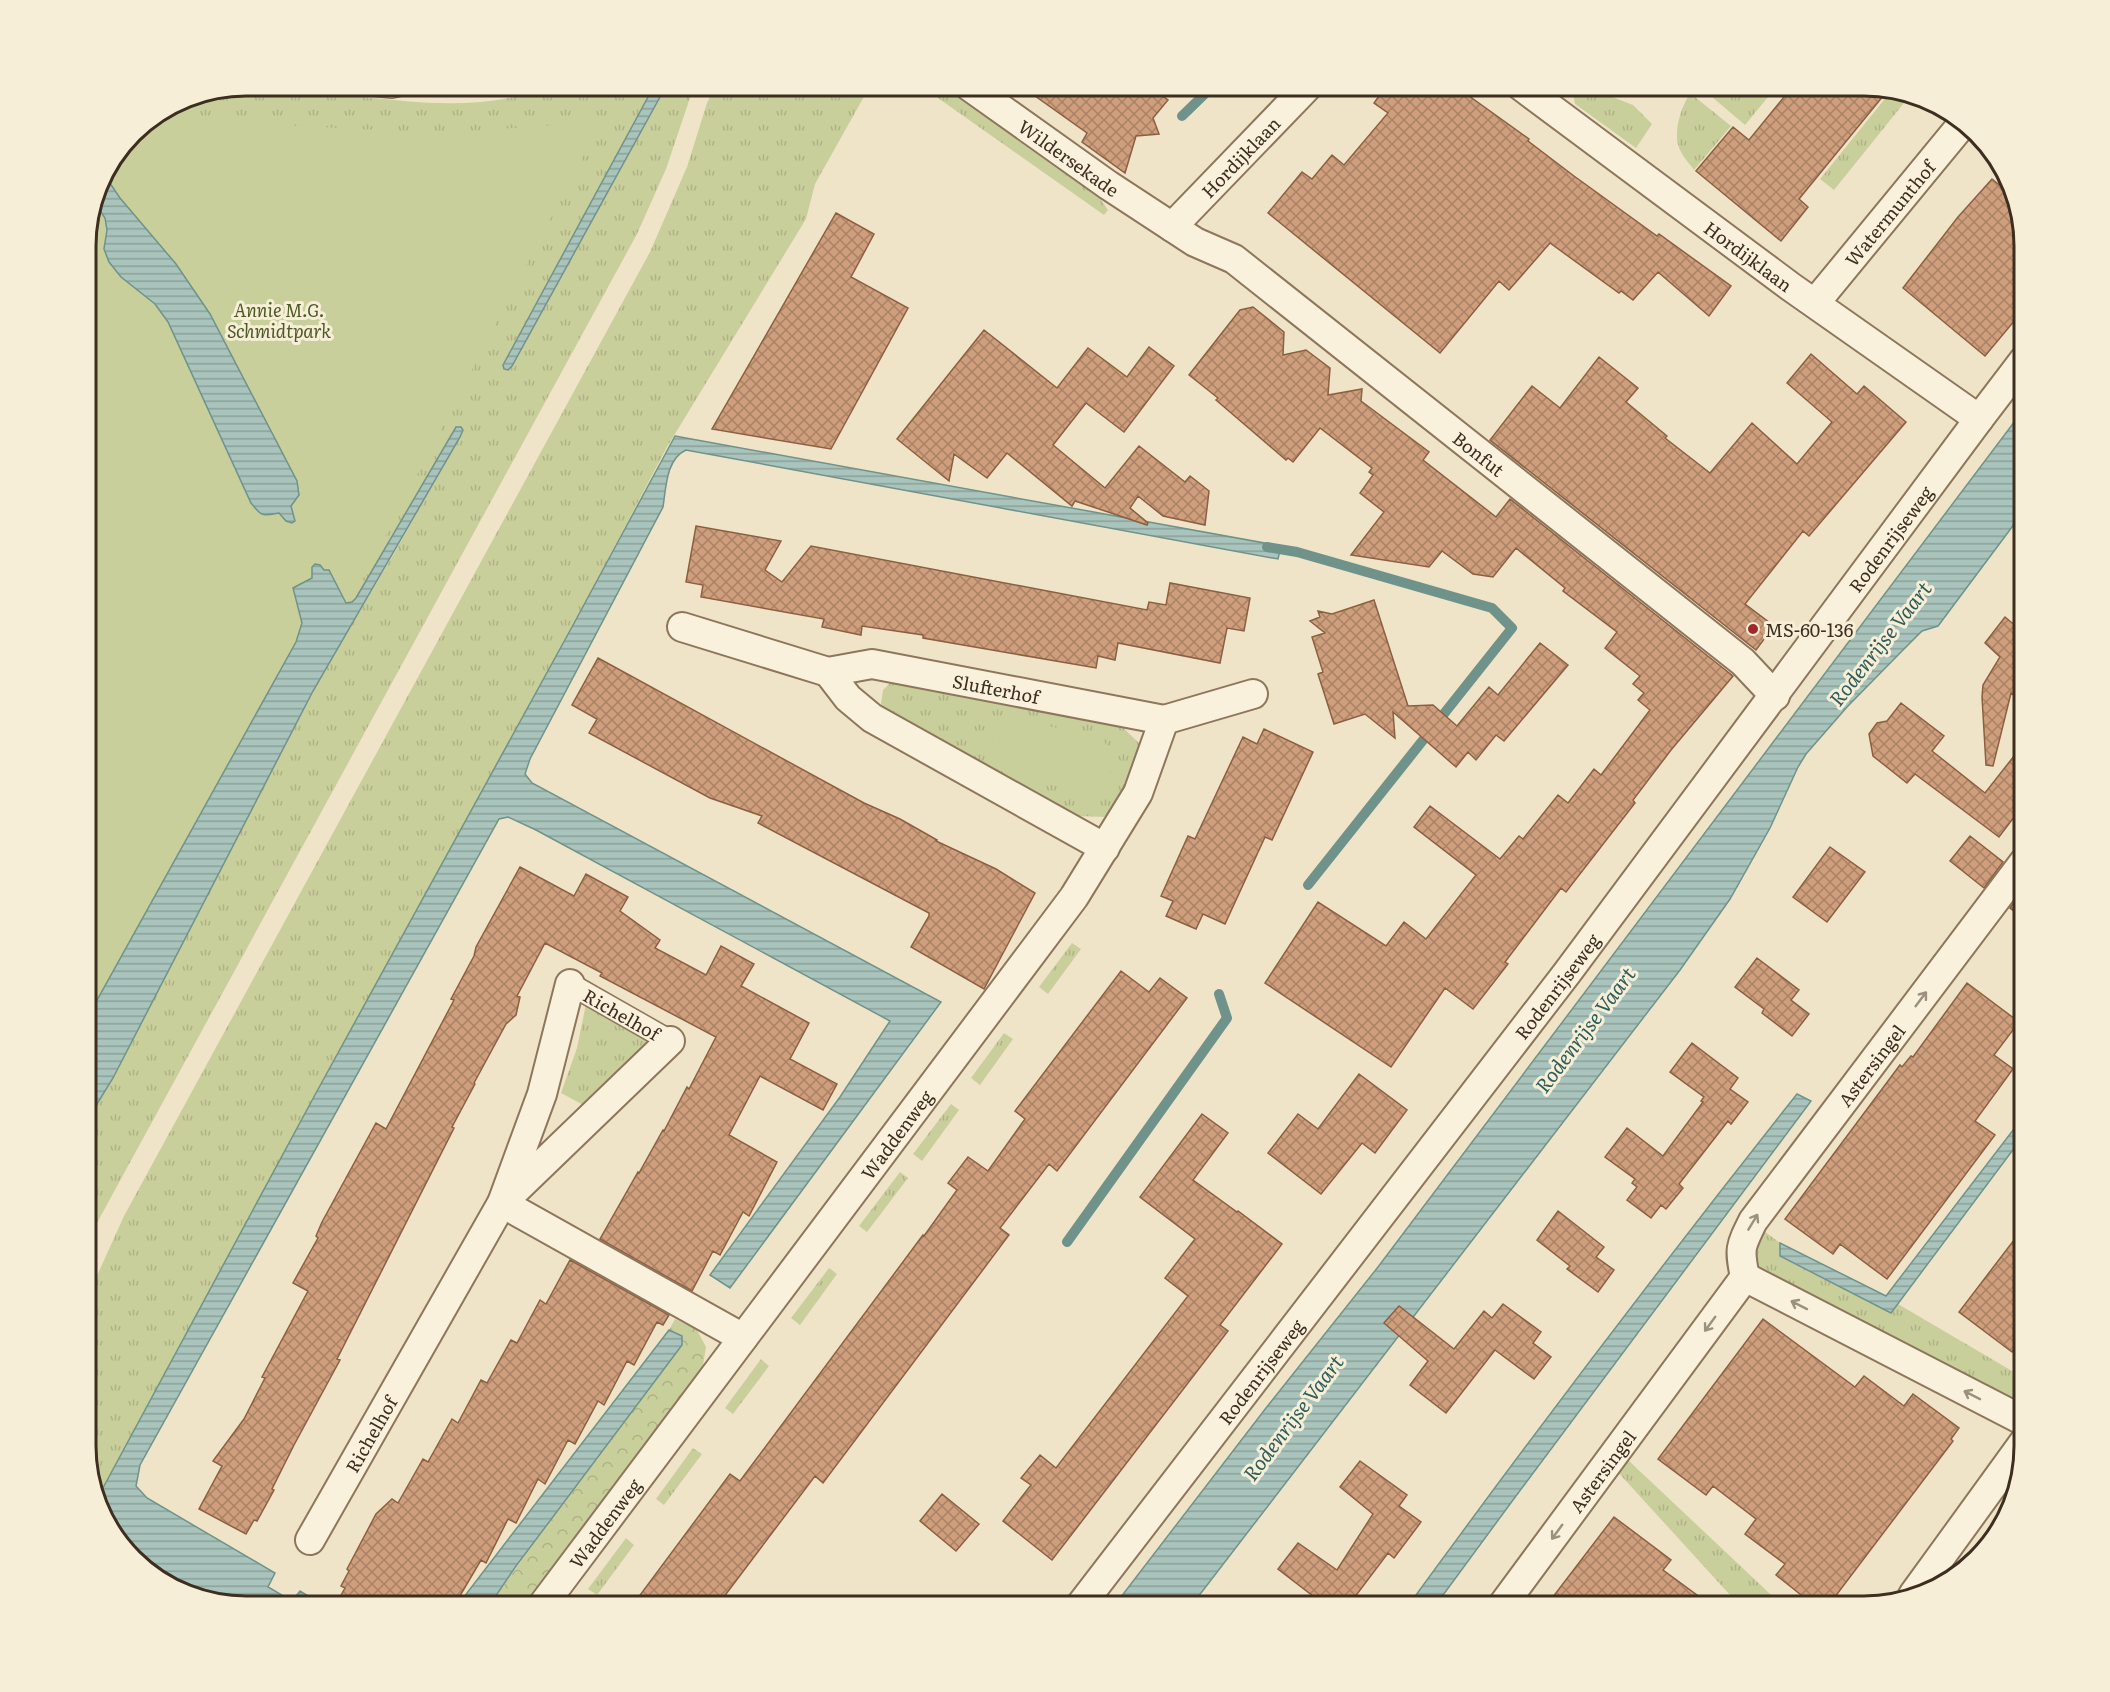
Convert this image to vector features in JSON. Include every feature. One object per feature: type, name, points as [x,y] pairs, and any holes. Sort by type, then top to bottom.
[{"type":"street","name":"Wildersekade","points":[[983,96],[1108,185],[1172,227]]},
{"type":"street","name":"Hordijklaan","points":[[1172,227],[1298,96]]},
{"type":"street","name":"Hordijklaan","points":[[1540,96],[1791,287],[1979,419]]},
{"type":"street","name":"Watermunthof","points":[[1815,303],[1958,129]]},
{"type":"street","name":"Bonfut","points":[[1172,227],[1195,242],[1234,259],[1743,662],[1775,696]]},
{"type":"street","name":"Rodenrijseweg","points":[[1088,1596],[1567,973],[2014,374]]},
{"type":"street","name":"Slufterhof","points":[[682,627],[828,672],[872,664],[1164,720]]},
{"type":"street","points":[[828,672],[848,698],[872,718],[1105,848]]},
{"type":"street","points":[[1164,720],[1253,694]]},
{"type":"street","name":"Waddenweg","points":[[550,1596],[1074,897],[1138,793],[1164,720]]},
{"type":"street","name":"Astersingel","points":[[1509,1596],[1745,1277],[1741,1244],[1753,1221],[2014,877]]},
{"type":"street","name":"Richelhof","points":[[310,1540],[502,1203],[542,1094],[570,984],[670,1041],[502,1203]]},
{"type":"street","points":[[502,1203],[743,1338]]},
{"type":"street","points":[[1745,1277],[2014,1415]]},
{"type":"street","points":[[1919,1586],[2013,1458]]},
{"type":"green space","points":[[236,96],[355,96],[447,103],[482,102],[516,97],[649,96],[503,364],[504,369],[508,370],[660,96],[691,96],[666,169],[637,234],[96,1225],[96,1106],[113,1078],[313,691],[463,430],[361,591],[352,602],[346,603],[144,136],[180,111],[198,104]]},
{"type":"green space","points":[[710,96],[864,96],[815,184],[806,219],[667,447],[572,627],[316,1093],[102,1489],[96,1456],[96,1278],[124,1216],[650,252],[687,167]]},
{"type":"green space","points":[[935,96],[963,96],[1093,189],[1108,210],[1104,215]]},
{"type":"green space","points":[[1574,96],[1610,96],[1633,105],[1652,124],[1636,148],[1575,104]]},
{"type":"green space","points":[[1689,96],[1694,96],[1731,126],[1694,170],[1681,153],[1678,143],[1677,128]]},
{"type":"green space","points":[[1711,96],[1769,96],[1745,125]]},
{"type":"green space","points":[[1886,98],[1905,102],[1834,190],[1820,179]]},
{"type":"green space","name":"Annie M.G. Schmidtpark","points":[[181,120],[440,133],[601,122],[96,1091],[96,236],[101,207],[116,171],[140,140],[163,121]]},
{"type":"green space","points":[[890,683],[1118,723],[1140,744],[1119,800],[1104,817],[1077,816],[895,720],[881,704],[883,690]]},
{"type":"green space","points":[[1010,720],[1096,734],[1112,750],[1109,786],[1093,795],[1011,775],[991,752],[994,731]]},
{"type":"green space","points":[[1072,943],[1081,949],[1048,994],[1039,987]]},
{"type":"green space","points":[[586,1004],[651,1040],[587,1107],[561,1093],[577,1048]]},
{"type":"green space","points":[[1004,1033],[1013,1039],[980,1085],[971,1078]]},
{"type":"green space","points":[[951,1104],[959,1110],[922,1161],[913,1154]]},
{"type":"green space","points":[[900,1172],[908,1178],[867,1232],[859,1226]]},
{"type":"green space","points":[[1764,1231],[1780,1243],[1780,1257],[1891,1313],[1898,1304],[2014,1372],[2014,1402],[1759,1274],[1753,1257],[1757,1242]]},
{"type":"green space","points":[[829,1268],[837,1274],[800,1325],[791,1318]]},
{"type":"green space","points":[[675,1319],[697,1330],[706,1347],[702,1371],[533,1596],[496,1596],[681,1336],[669,1330]]},
{"type":"green space","points":[[761,1359],[769,1366],[733,1414],[725,1408]]},
{"type":"green space","points":[[693,1448],[702,1454],[664,1505],[656,1499]]},
{"type":"green space","points":[[1628,1460],[1772,1596],[1731,1596],[1616,1470]]},
{"type":"green space","points":[[626,1538],[634,1545],[597,1595],[588,1589]]},
{"type":"water","points":[[649,96],[660,96],[512,366],[508,370],[504,369],[503,365]]},
{"type":"water","points":[[110,183],[176,264],[210,314],[297,481],[299,495],[291,506],[295,521],[292,523],[286,521],[279,513],[263,514],[251,503],[168,322],[155,304],[121,277],[109,262],[104,249],[107,230],[105,218],[100,211]]},
{"type":"water","name":"Rodenrijse Vaart","points":[[2014,422],[2014,524],[1938,626],[1922,631],[1847,707],[1806,754],[1770,828],[1730,899],[1680,970],[1199,1596],[1122,1596],[1378,1267]]},
{"type":"water","points":[[456,427],[461,427],[463,430],[460,437],[313,691],[113,1078],[96,1106],[96,1002],[296,642],[302,623],[293,588],[312,578],[312,567],[315,564],[320,565],[324,570],[329,570],[346,603],[356,598]]},
{"type":"water","points":[[675,436],[1281,546],[1278,559],[686,450],[679,454],[668,475],[663,507],[530,759],[525,774],[532,783],[941,1002],[730,1288],[710,1275],[840,1097],[890,1021],[536,830],[508,817],[499,819],[140,1465],[136,1486],[147,1498],[275,1573],[268,1587],[283,1596],[226,1595],[180,1581],[147,1559],[127,1537],[111,1512],[102,1489],[316,1093]]},
{"type":"water","points":[[1797,1094],[1811,1101],[1442,1596],[1415,1596],[1600,1348]]},
{"type":"water","points":[[2014,1129],[2014,1148],[1891,1313],[1780,1256],[1780,1243],[1886,1296]]},
{"type":"water","points":[[669,1330],[682,1336],[682,1345],[496,1596],[465,1596]]},
{"type":"water","points":[[300,1591],[308,1596],[296,1596]]},
{"type":"building","points":[[1035,96],[1162,96],[1168,100],[1153,118],[1159,134],[1136,136],[1125,173],[1082,142],[1087,133]]},
{"type":"building","points":[[1379,96],[1469,96],[1529,139],[1528,141],[1574,176],[1731,286],[1709,316],[1658,272],[1633,300],[1621,291],[1619,293],[1550,243],[1509,290],[1499,281],[1440,353],[1268,213],[1302,172],[1312,179],[1332,155],[1344,165],[1388,113],[1374,103]]},
{"type":"building","points":[[1785,96],[1882,97],[1799,199],[1808,207],[1781,241],[1696,171],[1733,127],[1749,140]]},
{"type":"building","points":[[1992,179],[2002,187],[2013,226],[2014,321],[1985,356],[1903,288],[1958,217]]},
{"type":"building","points":[[836,213],[874,234],[851,277],[908,308],[831,449],[712,429]]},
{"type":"building","points":[[1253,307],[1284,332],[1283,355],[1306,350],[1330,368],[1328,395],[1362,389],[1361,401],[1429,452],[1423,460],[1496,517],[1510,499],[1733,676],[1671,750],[1633,800],[1635,803],[1566,892],[1561,888],[1505,962],[1508,964],[1473,1009],[1445,988],[1391,1067],[1265,983],[1318,902],[1386,946],[1404,922],[1426,939],[1476,875],[1414,827],[1430,806],[1500,859],[1519,836],[1523,839],[1558,795],[1568,803],[1594,769],[1601,775],[1650,710],[1638,700],[1644,693],[1633,684],[1640,676],[1605,648],[1617,632],[1563,591],[1565,588],[1516,548],[1493,577],[1473,574],[1442,551],[1429,567],[1351,555],[1384,512],[1360,493],[1373,475],[1369,472],[1372,468],[1320,428],[1293,462],[1288,458],[1286,460],[1216,400],[1218,398],[1189,375],[1240,310]]},
{"type":"building","points":[[984,330],[1057,388],[1088,348],[1127,377],[1149,347],[1174,366],[1124,432],[1086,403],[1053,445],[1105,488],[1139,446],[1185,482],[1190,476],[1209,491],[1205,525],[1163,516],[1138,496],[1130,508],[1148,523],[1147,525],[1075,501],[1072,506],[1007,453],[987,478],[954,454],[949,481],[897,439]]},
{"type":"building","points":[[1811,354],[1857,394],[1864,386],[1906,422],[1809,536],[1803,531],[1745,604],[1774,626],[1756,650],[1490,440],[1532,386],[1560,408],[1599,357],[1638,388],[1626,402],[1667,436],[1665,438],[1710,473],[1752,423],[1797,464],[1832,422],[1787,383]]},
{"type":"building","points":[[696,526],[781,541],[765,570],[782,582],[811,546],[1147,610],[1149,602],[1166,605],[1170,583],[1250,598],[1244,631],[1227,628],[1220,663],[1118,643],[1115,660],[1098,656],[1096,668],[923,638],[923,635],[862,626],[861,635],[822,627],[824,619],[701,597],[703,585],[686,582]]},
{"type":"building","points":[[1374,600],[1408,706],[1433,705],[1457,726],[1489,687],[1498,695],[1540,643],[1568,665],[1504,741],[1496,735],[1476,760],[1468,752],[1456,767],[1393,712],[1395,738],[1365,714],[1334,724],[1318,674],[1323,672],[1312,637],[1325,633],[1310,621],[1320,617],[1318,611],[1332,614]]},
{"type":"building","points":[[2005,617],[2014,625],[2014,695],[2011,693],[1993,766],[1986,765],[1982,697],[1983,685],[2000,657],[1985,643]]},
{"type":"building","points":[[598,658],[864,803],[996,869],[1035,893],[984,989],[911,947],[929,913],[758,823],[762,816],[710,798],[589,733],[597,719],[572,705]]},
{"type":"building","points":[[1901,703],[1944,736],[1932,751],[1985,793],[2014,756],[2014,817],[1999,837],[1915,774],[1907,783],[1873,756],[1869,734],[1877,723],[1887,721]]},
{"type":"building","points":[[1264,729],[1313,752],[1272,840],[1265,837],[1225,924],[1203,914],[1196,929],[1166,916],[1173,901],[1161,896],[1188,836],[1195,839],[1243,737],[1257,744]]},
{"type":"building","points":[[1970,836],[2003,862],[1984,888],[1950,861]]},
{"type":"building","points":[[1830,847],[1865,872],[1827,922],[1793,897]]},
{"type":"building","points":[[520,867],[574,896],[586,874],[628,897],[620,911],[660,940],[655,948],[706,975],[721,946],[754,964],[741,986],[809,1023],[790,1059],[837,1084],[823,1110],[760,1076],[729,1135],[777,1162],[749,1216],[743,1212],[720,1255],[713,1251],[692,1291],[600,1239],[664,1131],[687,1087],[689,1089],[716,1037],[600,976],[602,973],[545,943],[517,996],[520,997],[516,1015],[506,1024],[474,1083],[452,1127],[454,1128],[337,1359],[340,1360],[294,1445],[272,1489],[274,1490],[257,1521],[254,1520],[246,1534],[199,1509],[222,1466],[213,1461],[244,1419],[265,1378],[262,1377],[308,1291],[293,1283],[318,1238],[316,1236],[322,1222],[376,1123],[386,1129],[454,1000],[451,999],[474,956],[476,947]]},
{"type":"building","points":[[1757,958],[1799,990],[1791,1000],[1809,1014],[1792,1036],[1762,1013],[1764,1009],[1735,987]]},
{"type":"building","points":[[1121,971],[1149,992],[1160,978],[1187,998],[1057,1171],[1049,1164],[1000,1228],[1009,1235],[823,1483],[815,1476],[725,1596],[639,1596],[730,1474],[740,1481],[924,1236],[957,1190],[948,1183],[968,1157],[988,1171],[1025,1119],[1015,1111]]},
{"type":"building","points":[[1967,983],[2014,1018],[2014,1029],[1994,1055],[2013,1069],[1975,1121],[1995,1135],[1887,1279],[1840,1244],[1833,1254],[1785,1219],[1900,1065],[1902,1067],[1911,1056],[1913,1057]]},
{"type":"building","points":[[1692,1043],[1738,1078],[1730,1089],[1748,1102],[1731,1124],[1728,1121],[1679,1184],[1683,1188],[1666,1209],[1661,1205],[1651,1218],[1627,1200],[1637,1187],[1632,1183],[1635,1179],[1605,1157],[1627,1128],[1663,1156],[1703,1102],[1701,1101],[1704,1097],[1670,1072]]},
{"type":"building","points":[[1359,1074],[1407,1110],[1375,1153],[1362,1143],[1321,1194],[1268,1153],[1298,1114],[1318,1129]]},
{"type":"building","points":[[1202,1114],[1228,1133],[1193,1180],[1282,1244],[1220,1325],[1228,1331],[1052,1560],[1003,1521],[1031,1485],[1021,1478],[1040,1455],[1056,1468],[1188,1296],[1165,1278],[1195,1239],[1140,1197]]},
{"type":"building","points":[[1558,1211],[1604,1247],[1596,1257],[1614,1270],[1598,1292],[1567,1269],[1570,1266],[1537,1240]]},
{"type":"building","points":[[2014,1240],[2014,1349],[2012,1352],[1959,1312]]},
{"type":"building","points":[[570,1260],[669,1315],[663,1325],[657,1322],[634,1365],[627,1361],[604,1405],[598,1401],[575,1444],[568,1440],[545,1484],[538,1479],[516,1523],[508,1519],[486,1563],[481,1560],[460,1596],[341,1596],[345,1588],[341,1586],[349,1571],[347,1569],[376,1514],[392,1499],[398,1503],[423,1459],[428,1462],[452,1419],[458,1423],[481,1380],[487,1383],[511,1340],[517,1343],[540,1300],[546,1304]]},
{"type":"building","points":[[1503,1304],[1541,1332],[1533,1343],[1551,1357],[1534,1379],[1495,1350],[1446,1413],[1410,1385],[1428,1361],[1384,1323],[1399,1306],[1454,1349],[1484,1311],[1492,1318]]},
{"type":"building","points":[[1763,1319],[1855,1387],[1864,1376],[1904,1406],[1913,1394],[1959,1428],[1951,1439],[1953,1441],[1836,1596],[1802,1596],[1776,1575],[1785,1564],[1745,1534],[1756,1519],[1713,1486],[1706,1495],[1658,1459]]},
{"type":"building","points":[[1360,1461],[1407,1495],[1399,1506],[1421,1522],[1394,1558],[1388,1553],[1356,1596],[1313,1596],[1278,1569],[1298,1543],[1337,1570],[1373,1514],[1340,1487]]},
{"type":"building","points":[[942,1494],[979,1524],[956,1551],[920,1521]]},
{"type":"building","points":[[1614,1517],[1671,1560],[1663,1570],[1698,1596],[1554,1596]]},
{"type":"waterway","points":[[1182,116],[1203,96]]},
{"type":"waterway","points":[[1267,547],[1297,552],[1492,608],[1512,628],[1308,885]]},
{"type":"waterway","points":[[1067,1242],[1227,1018],[1219,994]]},
{"type":"place","name":"MS-60-136","points":[[1753,629]]}]
